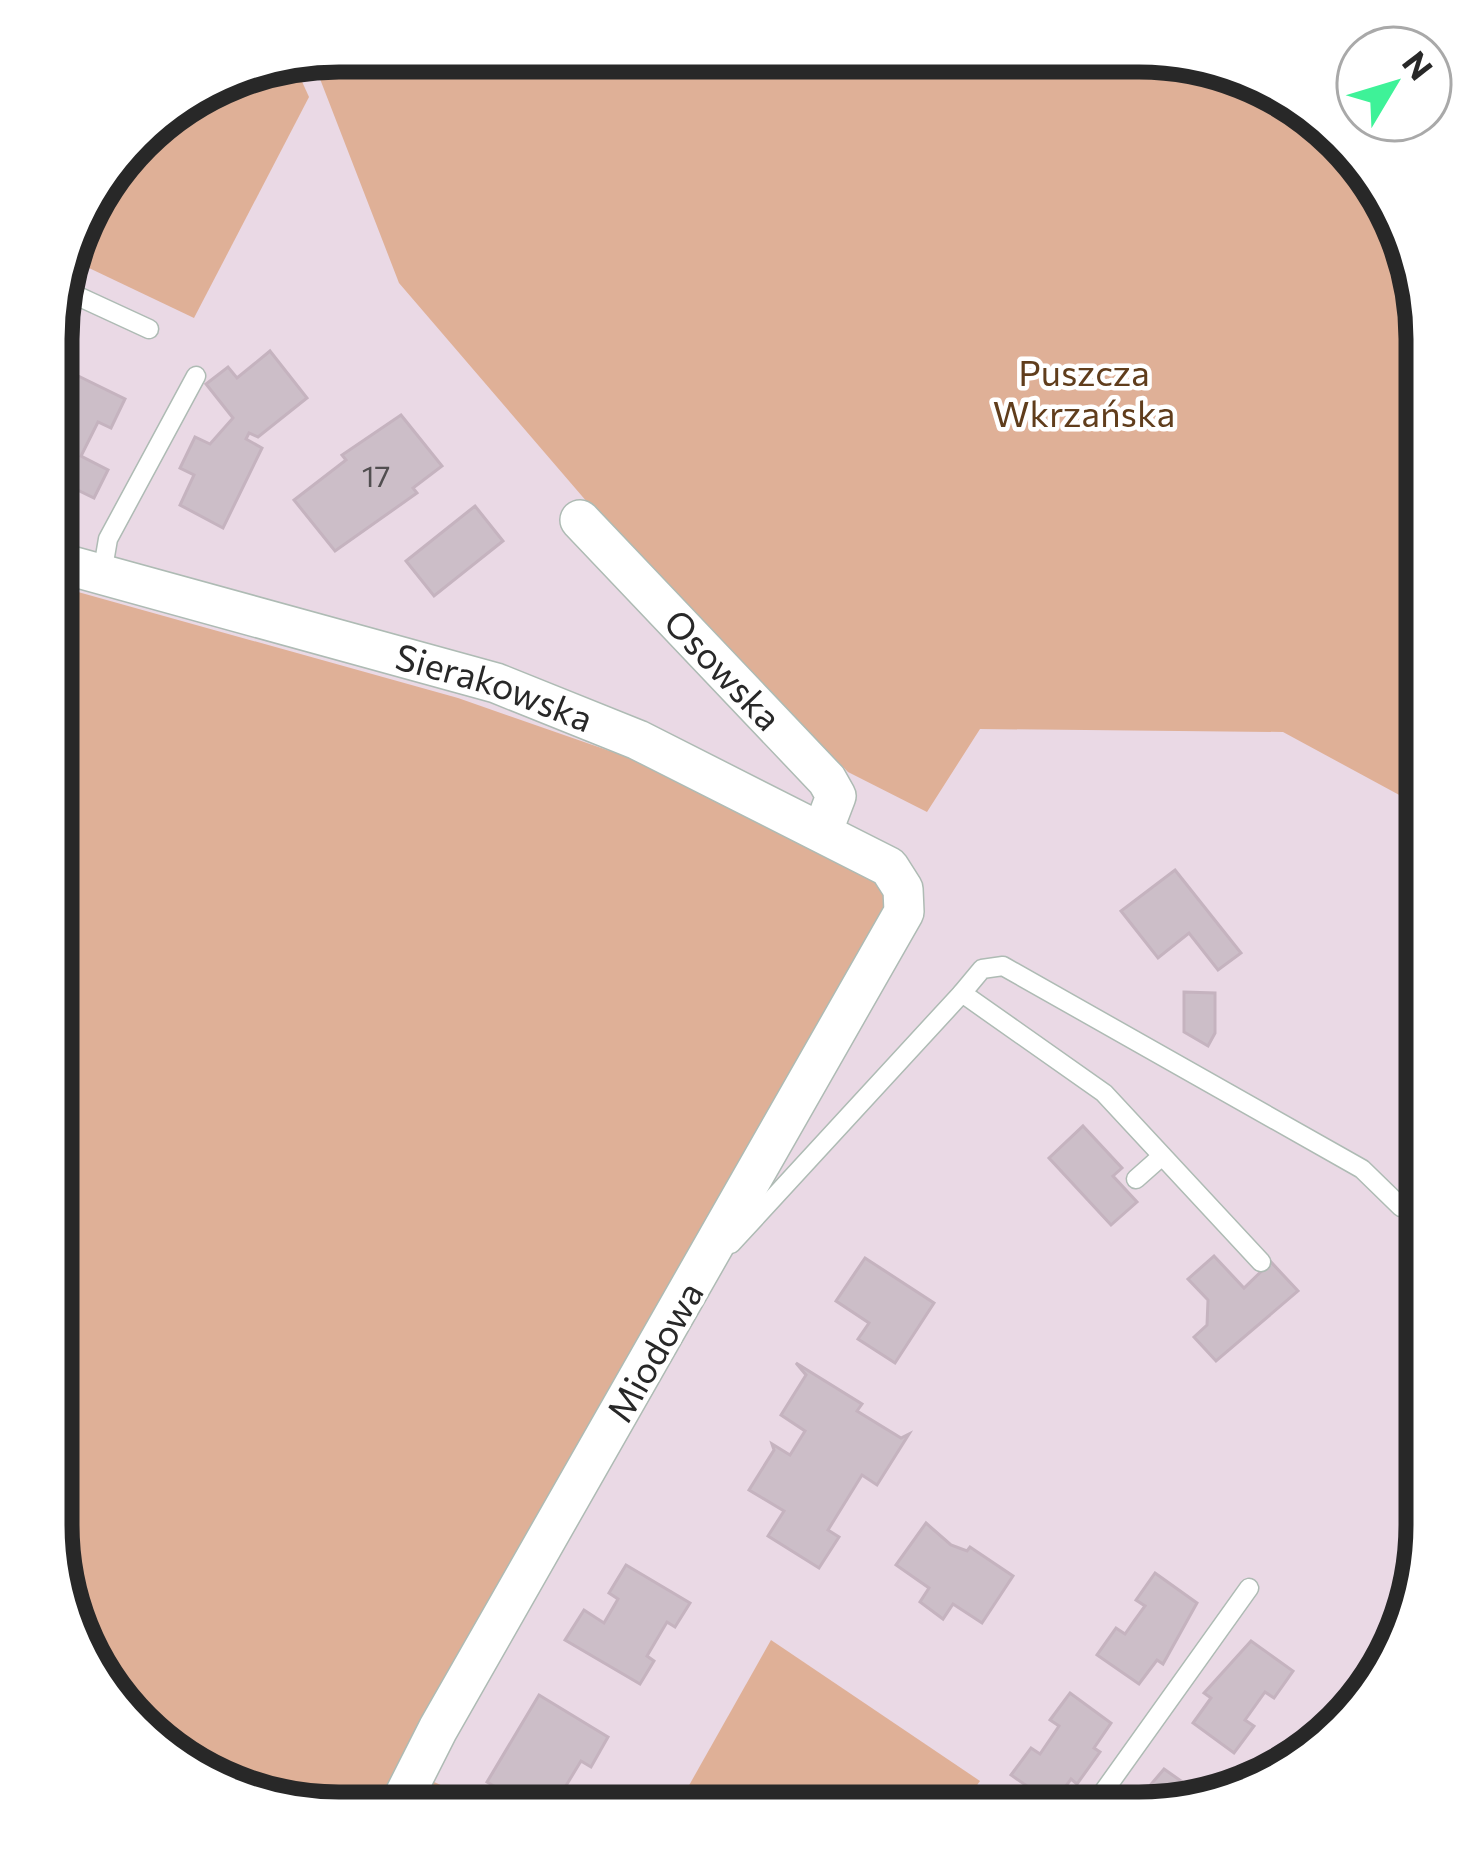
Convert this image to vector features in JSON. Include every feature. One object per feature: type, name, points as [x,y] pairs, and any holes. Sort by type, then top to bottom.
[{"type":"street","name":"Osowska","points":[[580,520],[827,780],[836,796],[823,830]]},
{"type":"street","name":"Sierakowska","points":[[72,566],[496,683],[638,740],[823,830],[889,867],[903,889]]},
{"type":"street","name":"Miodowa","points":[[406,1791],[437,1729],[697,1281],[754,1169],[904,912],[903,889]]},
{"type":"lane","points":[[76,295],[149,329]]},
{"type":"lane","points":[[102,574],[108,539],[196,376]]},
{"type":"lane","points":[[697,1281],[982,968],[1003,966],[1362,1169],[1401,1207],[1405,1202]]},
{"type":"lane","points":[[962,993],[1104,1094],[1261,1262]]},
{"type":"lane","points":[[1136,1178],[1162,1156]]},
{"type":"lane","points":[[1104,1791],[1249,1588]]},
{"type":"green space","name":"Puszcza Wkrzańska","points":[[1139,72],[1174,74],[1241,92],[1315,138],[1351,176],[1386,237],[1397,270],[1406,339],[1406,798],[1283,732],[980,729],[927,812],[848,772],[612,531],[399,283],[318,73]]},
{"type":"green space","points":[[299,76],[309,97],[194,318],[82,265],[86,253],[127,176],[176,127],[237,92]]},
{"type":"green space","points":[[72,590],[458,698],[630,758],[884,882],[892,907],[386,1791],[321,1791],[253,1778],[191,1747],[163,1726],[108,1659],[92,1627],[74,1560]]},
{"type":"green space","points":[[771,1640],[980,1781],[973,1791],[686,1791]]},
{"type":"green space","points":[[434,1782],[454,1791],[429,1791]]},
{"type":"building","points":[[270,351],[307,398],[258,437],[249,433],[246,439],[262,448],[223,528],[180,505],[194,475],[180,468],[195,437],[210,444],[233,418],[206,384],[228,367],[237,378]]},
{"type":"building","points":[[72,373],[125,399],[111,428],[98,422],[81,456],[108,470],[94,498],[72,487]]},
{"type":"building","points":[[401,415],[442,466],[413,488],[417,493],[335,551],[294,500],[346,460],[342,455]]},
{"type":"building","points":[[475,506],[503,541],[434,596],[406,561]]},
{"type":"building","points":[[1175,870],[1241,953],[1218,970],[1189,933],[1158,958],[1121,911]]},
{"type":"building","points":[[1184,992],[1215,993],[1215,1033],[1208,1046],[1184,1032]]},
{"type":"building","points":[[1083,1126],[1122,1168],[1113,1176],[1137,1202],[1111,1225],[1049,1158]]},
{"type":"building","points":[[1214,1256],[1244,1288],[1271,1262],[1298,1291],[1216,1361],[1194,1337],[1207,1325],[1208,1300],[1188,1279]]},
{"type":"building","points":[[865,1258],[934,1303],[895,1363],[858,1339],[869,1323],[836,1301]]},
{"type":"building","points":[[796,1363],[862,1404],[857,1411],[901,1438],[909,1434],[877,1485],[862,1475],[828,1530],[839,1537],[819,1568],[768,1536],[784,1511],[749,1490],[774,1450],[772,1444],[790,1455],[805,1431],[781,1415],[806,1375]]},
{"type":"building","points":[[926,1523],[951,1545],[967,1551],[970,1547],[1013,1576],[982,1623],[953,1604],[943,1619],[920,1602],[929,1588],[896,1565]]},
{"type":"building","points":[[626,1565],[690,1603],[675,1627],[667,1622],[647,1656],[654,1661],[640,1684],[565,1640],[584,1610],[604,1623],[618,1599],[609,1593]]},
{"type":"building","points":[[1155,1573],[1197,1603],[1163,1664],[1157,1660],[1139,1684],[1097,1655],[1116,1628],[1125,1634],[1145,1606],[1136,1600]]},
{"type":"building","points":[[1251,1641],[1293,1671],[1274,1698],[1265,1692],[1245,1720],[1254,1726],[1234,1753],[1193,1723],[1211,1698],[1204,1693]]},
{"type":"building","points":[[1070,1693],[1111,1723],[1094,1748],[1100,1752],[1077,1784],[1071,1779],[1062,1791],[1034,1791],[1011,1775],[1031,1748],[1040,1754],[1059,1726],[1050,1720]]},
{"type":"building","points":[[539,1695],[608,1737],[591,1767],[581,1761],[563,1791],[502,1791],[487,1782]]},
{"type":"building","points":[[1164,1769],[1190,1787],[1157,1791],[1145,1791]]}]
